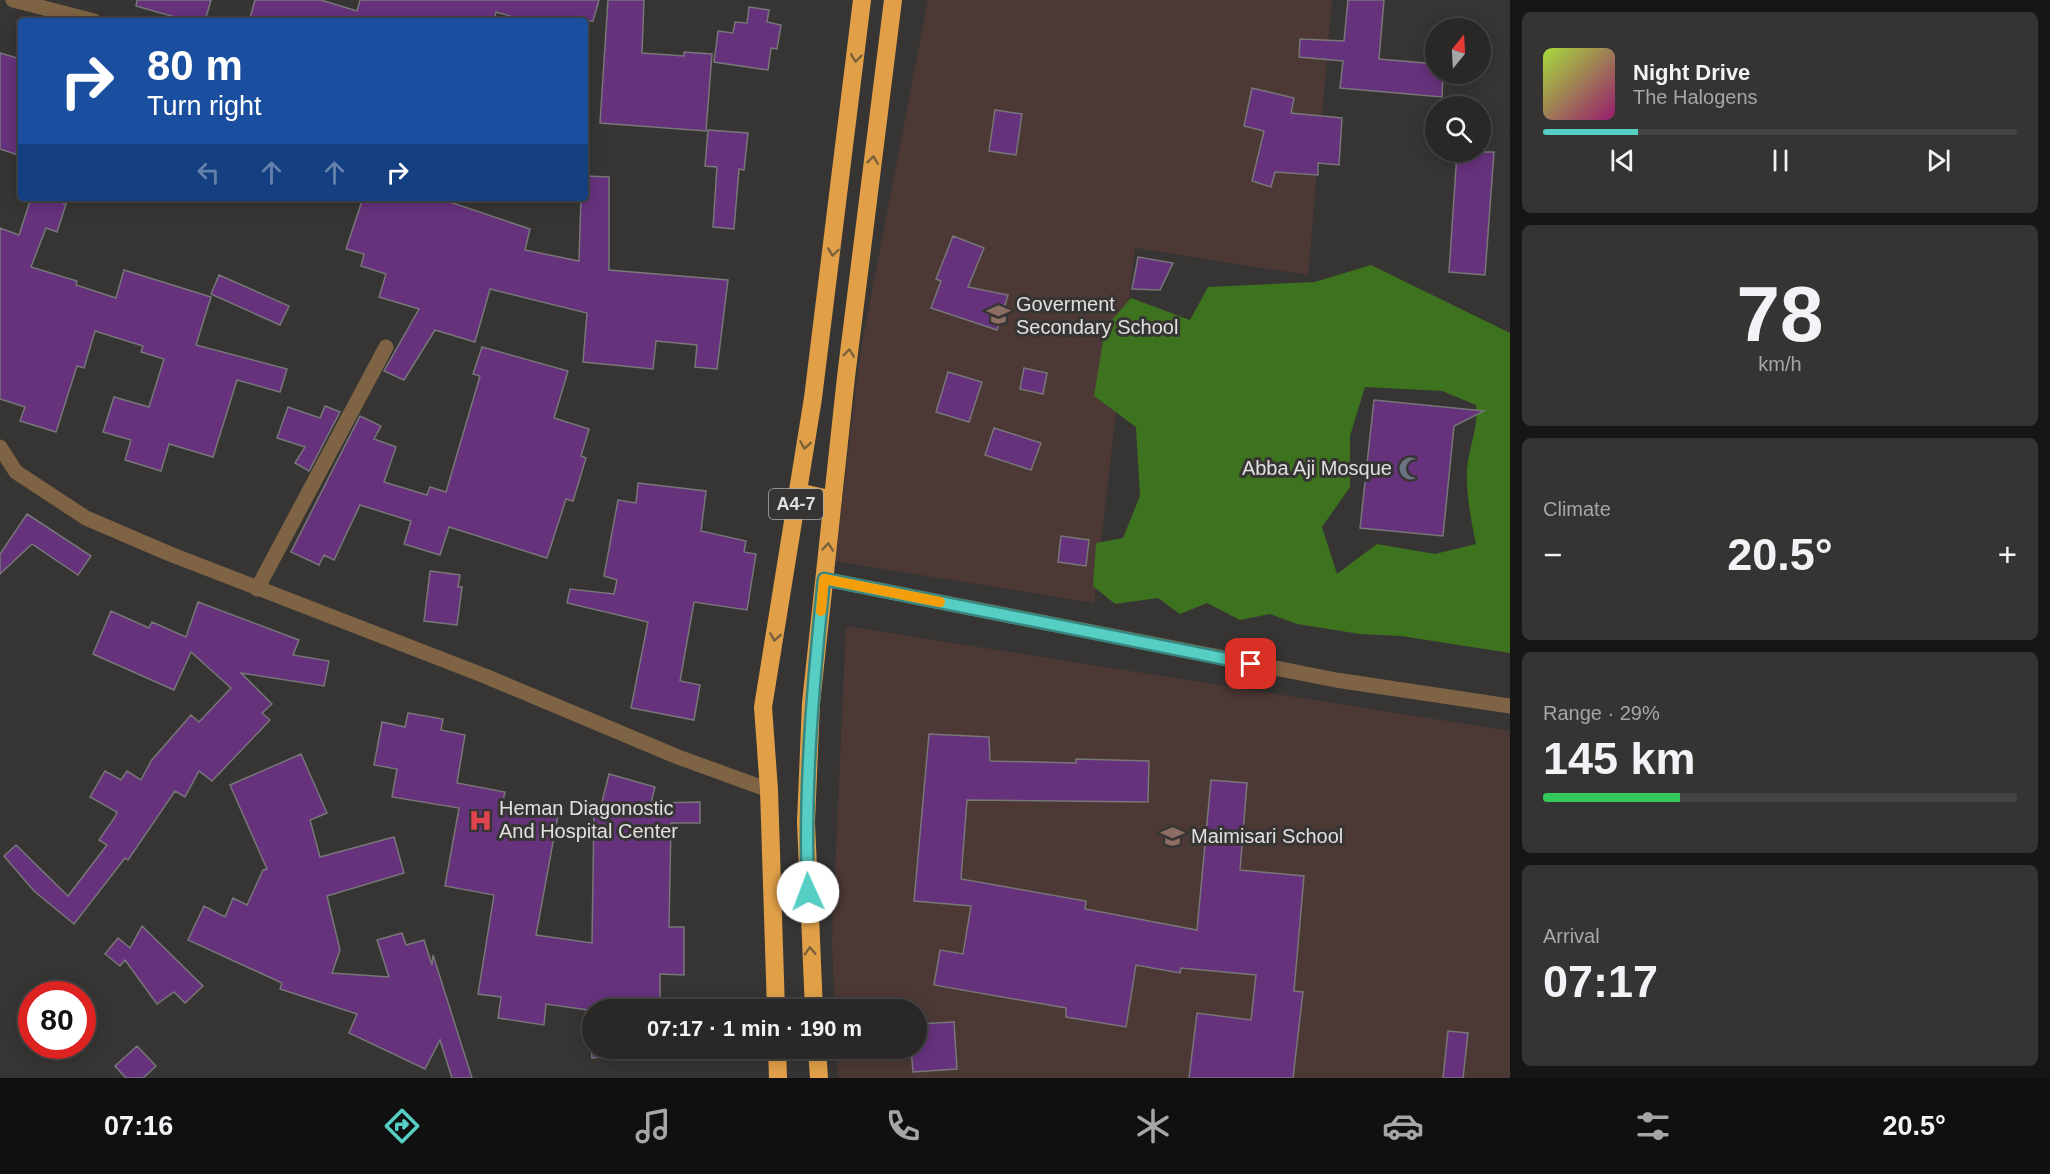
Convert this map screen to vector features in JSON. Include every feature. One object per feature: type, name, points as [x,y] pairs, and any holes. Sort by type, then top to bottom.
[{"type":"highway","name":"A4-7","points":[[776,999],[769,790],[763,707],[798,492],[836,225],[862,0]]},
{"type":"highway","name":"A4-7","points":[[814,999],[806,822],[811,703],[893,0]]},
{"type":"highway","points":[[798,492],[833,500]]},
{"type":"highway","points":[[777,1059],[778,1078]]},
{"type":"highway","points":[[818,1059],[819,1078]]},
{"type":"street","points":[[13,0],[82,18]]},
{"type":"street","points":[[257,589],[386,347]]},
{"type":"street","points":[[0,447],[16,472],[86,518],[257,589],[485,676],[678,757],[769,790]]},
{"type":"street","points":[[824,579],[1325,678],[1510,705]]},
{"type":"shaded area","name":"Goverment Secondary School","points":[[928,0],[1332,0],[1308,275],[1135,248],[1094,603],[835,561],[860,354]]},
{"type":"shaded area","name":"Maimisari School","points":[[846,626],[1510,731],[1510,1078],[838,1078],[837,1059],[927,1059],[927,999],[835,999],[832,941]]},
{"type":"green space","points":[[1371,265],[1510,333],[1510,653],[1401,636],[1360,634],[1297,624],[1270,614],[1240,620],[1207,603],[1180,614],[1158,598],[1115,604],[1093,586],[1096,543],[1123,538],[1140,496],[1136,427],[1094,396],[1105,328],[1131,298],[1190,320],[1208,287],[1315,282]],"holes":[[[1365,387],[1442,391],[1476,405],[1476,421],[1467,469],[1469,507],[1476,544],[1435,554],[1377,544],[1337,574],[1322,527],[1350,487],[1350,436]]]},
{"type":"building","points":[[137,0],[211,0],[206,18],[178,18],[136,6]]},
{"type":"building","points":[[255,0],[321,0],[357,11],[360,0],[599,0],[593,21],[588,21],[588,18],[517,18],[496,12],[495,18],[250,18]]},
{"type":"building","points":[[608,0],[644,0],[642,53],[684,56],[684,52],[712,54],[706,131],[600,123]]},
{"type":"building","points":[[1348,0],[1384,0],[1379,59],[1425,63],[1425,84],[1443,84],[1442,96],[1340,88],[1343,61],[1299,57],[1300,39],[1344,41]]},
{"type":"building","points":[[749,7],[769,10],[767,22],[781,25],[777,49],[771,48],[768,70],[714,62],[718,31],[733,33],[735,22],[747,23]]},
{"type":"building","points":[[0,53],[18,58],[18,155],[0,149]]},
{"type":"building","points":[[1252,88],[1294,98],[1291,113],[1342,118],[1339,165],[1318,163],[1318,175],[1275,172],[1271,187],[1252,181],[1264,131],[1244,126]]},
{"type":"building","points":[[995,110],[1022,114],[1016,155],[989,151]]},
{"type":"building","points":[[708,130],[748,133],[744,170],[739,169],[734,229],[713,227],[717,167],[705,166]]},
{"type":"building","points":[[1491,152],[1494,152],[1485,275],[1449,272],[1456,162],[1491,162]]},
{"type":"building","points":[[588,176],[609,177],[609,270],[728,280],[717,369],[695,367],[697,345],[656,341],[653,369],[583,362],[587,313],[490,289],[475,342],[435,330],[404,380],[384,371],[419,309],[379,297],[386,274],[361,266],[364,254],[346,249],[362,201],[447,201],[530,229],[525,250],[579,261],[581,201],[588,201]]},
{"type":"building","points":[[30,201],[57,201],[66,204],[57,232],[46,228],[31,267],[77,281],[76,285],[116,298],[124,270],[211,297],[196,345],[287,369],[280,392],[237,380],[213,457],[169,444],[161,471],[125,460],[131,440],[103,432],[114,397],[149,407],[164,359],[141,352],[143,346],[95,331],[84,368],[77,366],[56,432],[20,421],[25,407],[0,399],[0,228],[19,235]]},
{"type":"building","points":[[953,236],[984,248],[968,287],[1008,295],[997,330],[931,308],[941,281],[936,279]]},
{"type":"building","points":[[1138,257],[1173,263],[1160,290],[1132,289]]},
{"type":"building","points":[[219,275],[289,306],[280,325],[211,294]]},
{"type":"building","points":[[482,347],[568,371],[554,418],[589,429],[581,456],[586,458],[573,501],[566,499],[547,558],[449,527],[440,555],[404,544],[411,521],[360,505],[334,560],[324,555],[319,565],[291,552],[360,416],[381,426],[374,439],[396,447],[384,482],[427,495],[430,487],[446,492],[480,376],[473,374]]},
{"type":"building","points":[[1024,368],[1047,373],[1043,394],[1020,389]]},
{"type":"building","points":[[948,372],[982,382],[969,422],[936,412]]},
{"type":"building","name":"Abba Aji Mosque","points":[[1374,400],[1484,411],[1454,426],[1443,536],[1360,528]]},
{"type":"building","points":[[325,406],[340,412],[309,471],[295,463],[305,447],[277,438],[288,407],[320,418]]},
{"type":"building","points":[[994,428],[1041,443],[1031,470],[985,455]]},
{"type":"building","points":[[638,483],[706,491],[701,531],[746,541],[744,552],[756,554],[747,610],[694,602],[680,681],[700,685],[694,720],[631,708],[648,622],[567,603],[570,589],[614,594],[617,580],[604,576],[618,500],[636,503]]},
{"type":"building","points":[[27,514],[91,556],[78,575],[32,544],[0,574],[0,554]]},
{"type":"building","points":[[1061,536],[1089,540],[1086,566],[1058,562]]},
{"type":"building","points":[[430,571],[460,575],[458,587],[462,587],[457,625],[424,621]]},
{"type":"building","points":[[198,602],[299,640],[293,655],[329,661],[324,686],[241,673],[272,704],[262,713],[270,720],[212,781],[199,771],[185,797],[175,791],[128,860],[125,858],[74,924],[34,891],[4,856],[16,845],[68,896],[107,845],[99,840],[117,812],[90,797],[105,771],[121,780],[127,771],[141,780],[151,761],[191,715],[199,722],[231,688],[191,652],[174,690],[93,654],[111,611],[149,628],[152,622],[186,637]]},
{"type":"building","points":[[408,713],[443,719],[441,730],[465,735],[457,783],[505,792],[502,805],[558,815],[536,935],[592,943],[594,810],[600,810],[609,774],[655,787],[651,803],[700,802],[700,823],[671,823],[669,927],[684,927],[684,975],[660,974],[660,999],[582,999],[582,1009],[546,1004],[544,1025],[498,1018],[501,997],[478,994],[494,895],[445,886],[459,808],[392,797],[397,769],[374,765],[382,722],[405,727]]},
{"type":"building","points":[[929,734],[989,737],[990,761],[1076,763],[1076,759],[1149,761],[1148,802],[967,800],[961,879],[1086,901],[1085,909],[1197,930],[1211,780],[1247,783],[1240,870],[1304,876],[1294,991],[1303,992],[1293,1078],[1189,1078],[1197,1013],[1251,1020],[1256,975],[1181,968],[1180,973],[1136,965],[1126,1027],[1066,1017],[1066,1008],[934,985],[940,950],[963,954],[971,906],[914,901]]},
{"type":"building","points":[[301,754],[327,813],[310,820],[320,857],[394,837],[404,873],[327,896],[340,950],[332,973],[389,977],[377,940],[402,933],[406,945],[424,940],[432,965],[433,955],[472,1078],[452,1078],[440,1040],[425,1069],[349,1033],[357,1014],[280,989],[282,983],[188,940],[204,906],[225,917],[233,898],[247,905],[263,870],[267,869],[230,785]]},
{"type":"building","points":[[142,926],[203,986],[185,1003],[174,992],[157,1004],[125,960],[120,966],[105,954],[118,938],[130,948]]},
{"type":"building","points":[[954,1022],[957,1069],[913,1072],[912,1059],[927,1059],[927,1023]]},
{"type":"building","points":[[1448,1031],[1468,1033],[1463,1078],[1443,1078]]},
{"type":"building","points":[[137,1046],[156,1066],[143,1078],[126,1078],[115,1066]]},
{"type":"slow traffic","points":[[821,611],[824,579],[940,602]]},
{"type":"place","name":"Goverment Secondary School","points":[[998,315]]},
{"type":"place","name":"Abba Aji Mosque","points":[[1410,468]]},
{"type":"place","name":"Heman Diagonostic And Hospital Center","points":[[481,820]]},
{"type":"place","name":"Maimisari School","points":[[1173,836]]},
{"type":"route","points":[[808,892],[806,822],[811,703],[824,579],[1251,664]]}]
